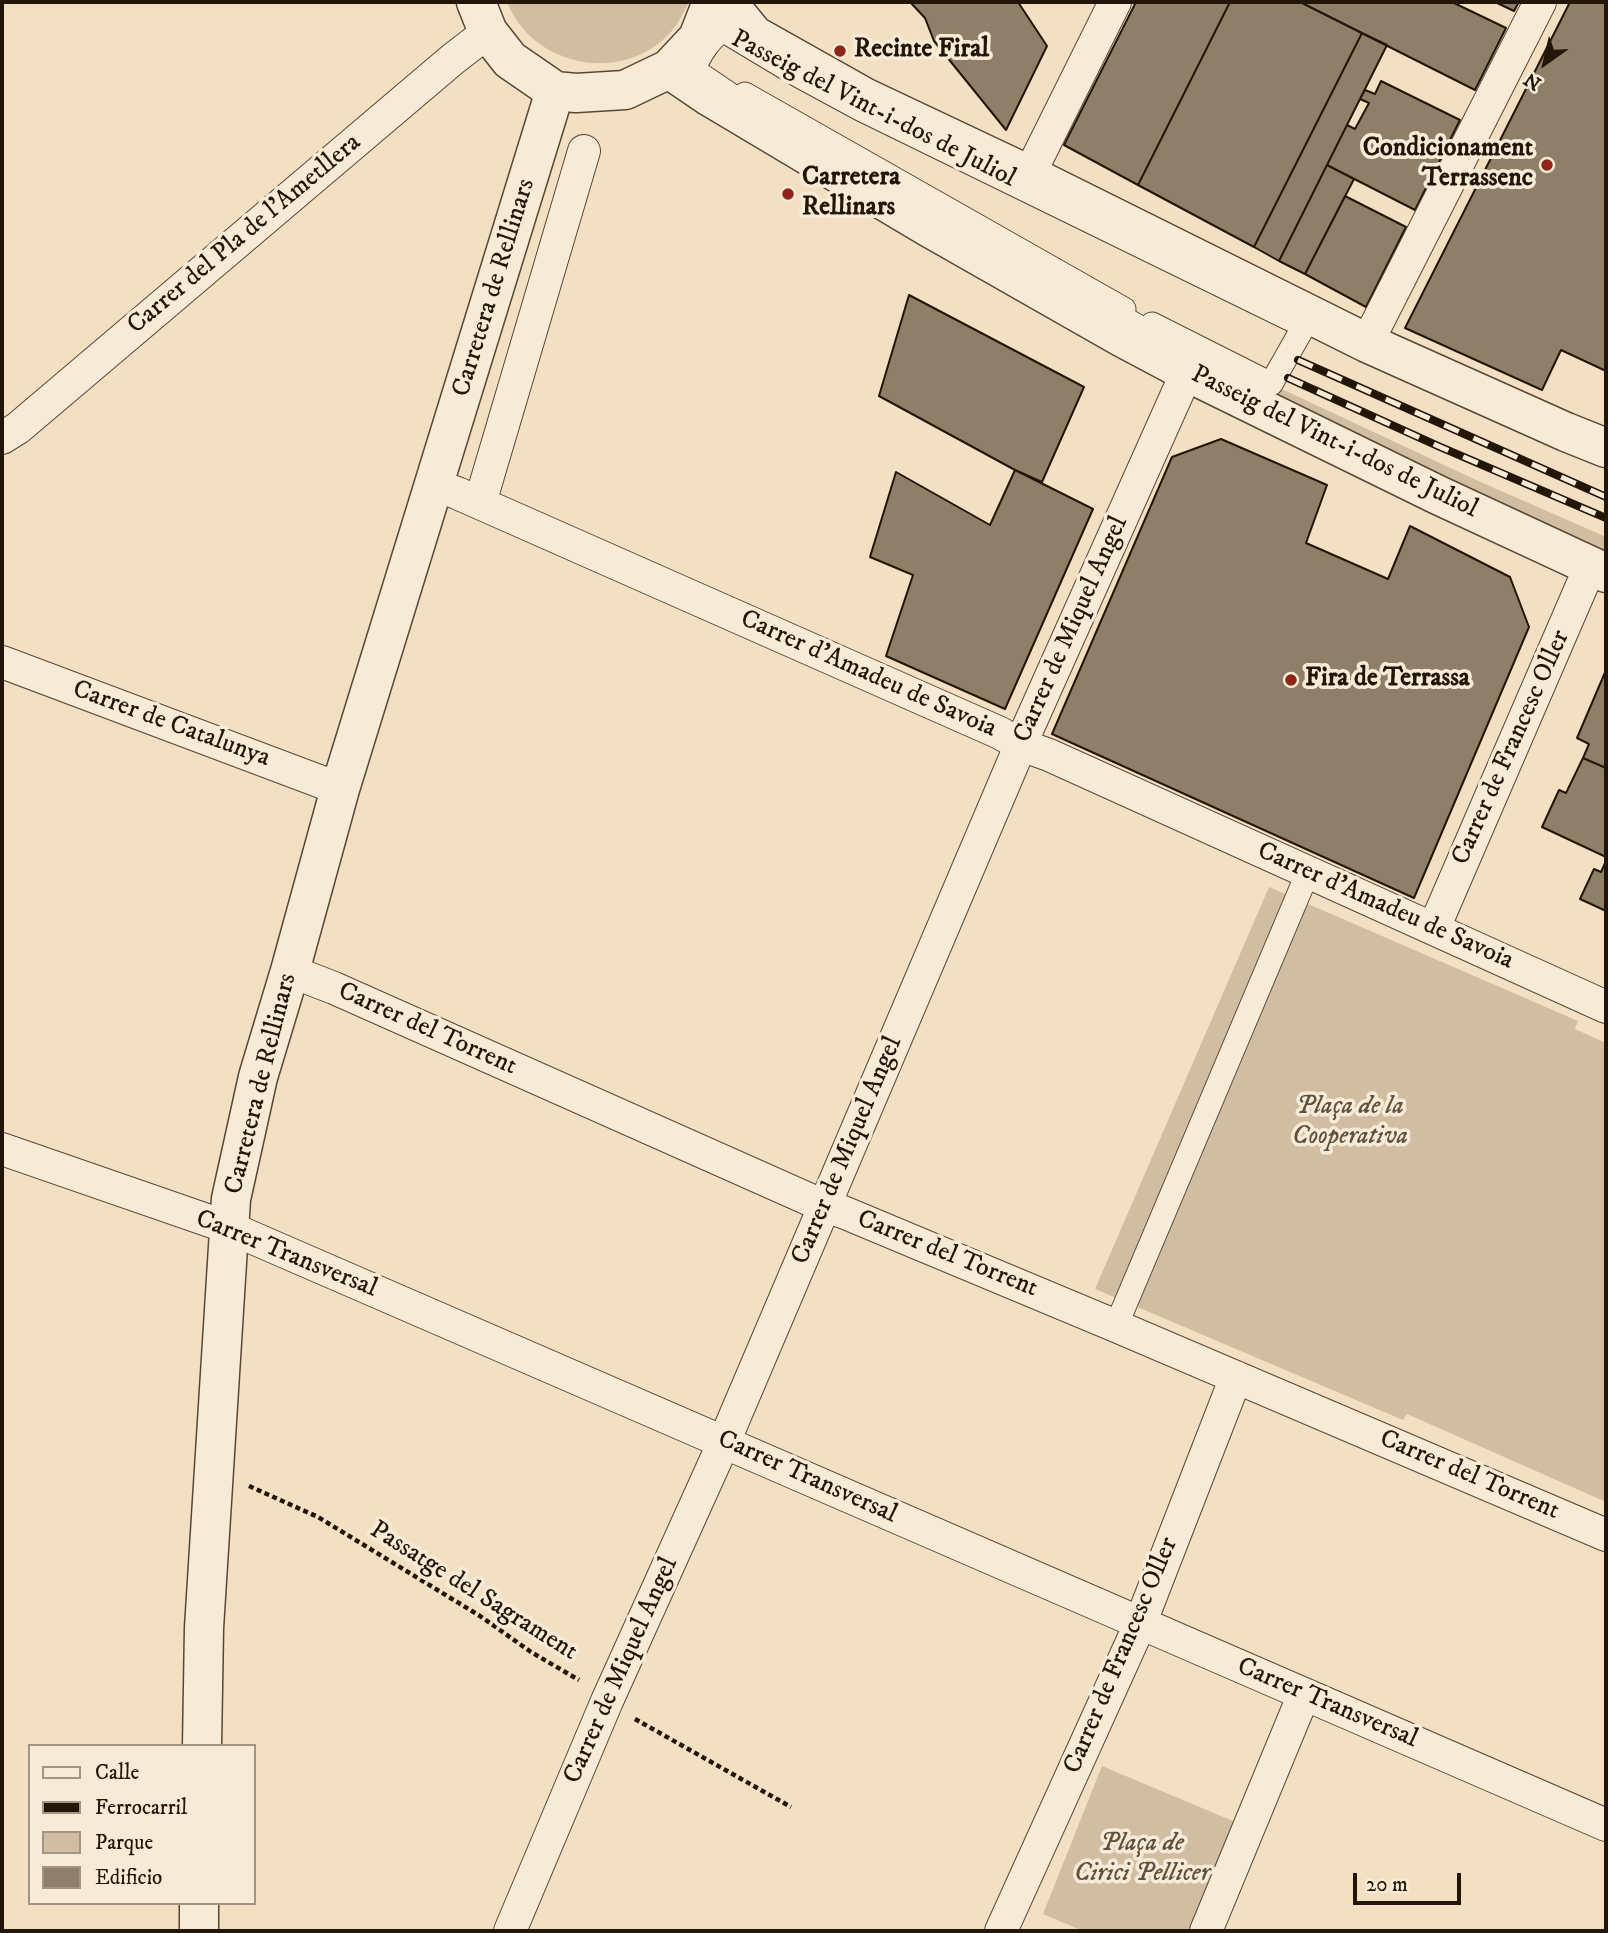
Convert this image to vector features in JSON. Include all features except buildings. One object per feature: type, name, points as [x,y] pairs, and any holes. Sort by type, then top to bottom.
[{"type":"street","points":[[482,17],[510,60],[555,91],[576,93],[625,90],[669,69],[698,38],[712,2]]},
{"type":"street","name":"Passeig del Vint-i-dos de Juliol","points":[[727,2],[754,35],[866,98],[1029,175],[1367,343],[1606,448]]},
{"type":"street","points":[[1029,175],[1115,2]]},
{"type":"street","points":[[1367,343],[1541,2]]},
{"type":"street","name":"Carrer del Pla de l'Ametllera","points":[[2,438],[18,428],[453,59],[482,17]]},
{"type":"street","name":"Passeig del Vint-i-dos de Juliol","points":[[724,31],[860,109],[1304,326],[1271,384],[1152,324],[1148,332],[1120,316],[1124,309],[866,162],[745,94],[740,101],[694,70],[696,63],[719,32],[724,31]]},
{"type":"street","name":"Passeig del Vint-i-dos de Juliol","points":[[669,69],[710,97],[928,227],[1123,338],[1438,495],[1598,570]]},
{"type":"street","name":"Carretera de Rellinars","points":[[202,1744],[205,1615],[231,1199],[258,1077],[340,789],[555,91]]},
{"type":"street","name":"Carretera de Rellinars","points":[[480,503],[584,151]]},
{"type":"street","name":"Carrer de Miquel Angel","points":[[510,1931],[607,1701],[724,1442],[1021,745],[1187,372]]},
{"type":"street","points":[[435,485],[494,453]]},
{"type":"street","name":"Carrer d'Amadeu de Savoia","points":[[435,485],[988,728],[1021,745],[1049,755],[1606,1007]]},
{"type":"street","name":"Carrer de Francesc Oller","points":[[1434,928],[1598,570]]},
{"type":"street","name":"Carrer de Catalunya","points":[[2,662],[340,789]]},
{"type":"street","points":[[1116,1326],[1308,872]]},
{"type":"street","name":"Carrer del Torrent","points":[[290,971],[334,988],[824,1206],[1116,1326],[1606,1535]]},
{"type":"street","name":"Carrer Transversal","points":[[4,1154],[230,1228],[1606,1825]]},
{"type":"street","name":"Carrer de Francesc Oller","points":[[1002,1931],[1140,1623],[1236,1377]]},
{"type":"street","points":[[1206,1931],[1304,1694]]},
{"type":"street","points":[[199,1905],[199,1931]]},
{"type":"path","name":"Passatge del Sagrament","points":[[239,1482],[318,1517],[480,1616],[636,1720],[791,1807]]},
{"type":"green space","points":[[507,2],[689,2],[669,34],[649,50],[627,60],[603,63],[579,61],[556,54],[536,41],[519,24]]},
{"type":"green space","points":[[1148,332],[1271,384],[1606,537],[1606,554],[1552,530]]},
{"type":"green space","name":"Plaça de la Cooperativa","points":[[1269,887],[1578,1021],[1575,1029],[1606,1043],[1606,1502],[1407,1414],[1403,1420],[1095,1289]]},
{"type":"green space","name":"Plaça de Cirici Pellicer","points":[[1102,1766],[1240,1824],[1195,1931],[1083,1931],[1043,1914]]},
{"type":"railway","points":[[1298,360],[1606,497]]},
{"type":"railway","points":[[1288,378],[1606,518]]},
{"type":"place","name":"Recinte Firal","points":[[840,51]]},
{"type":"place","name":"Condicionament Terrassenc","points":[[1547,165]]},
{"type":"place","name":"Carretera Rellinars","points":[[788,194]]},
{"type":"place","name":"Fira de Terrassa","points":[[1291,680]]}]
